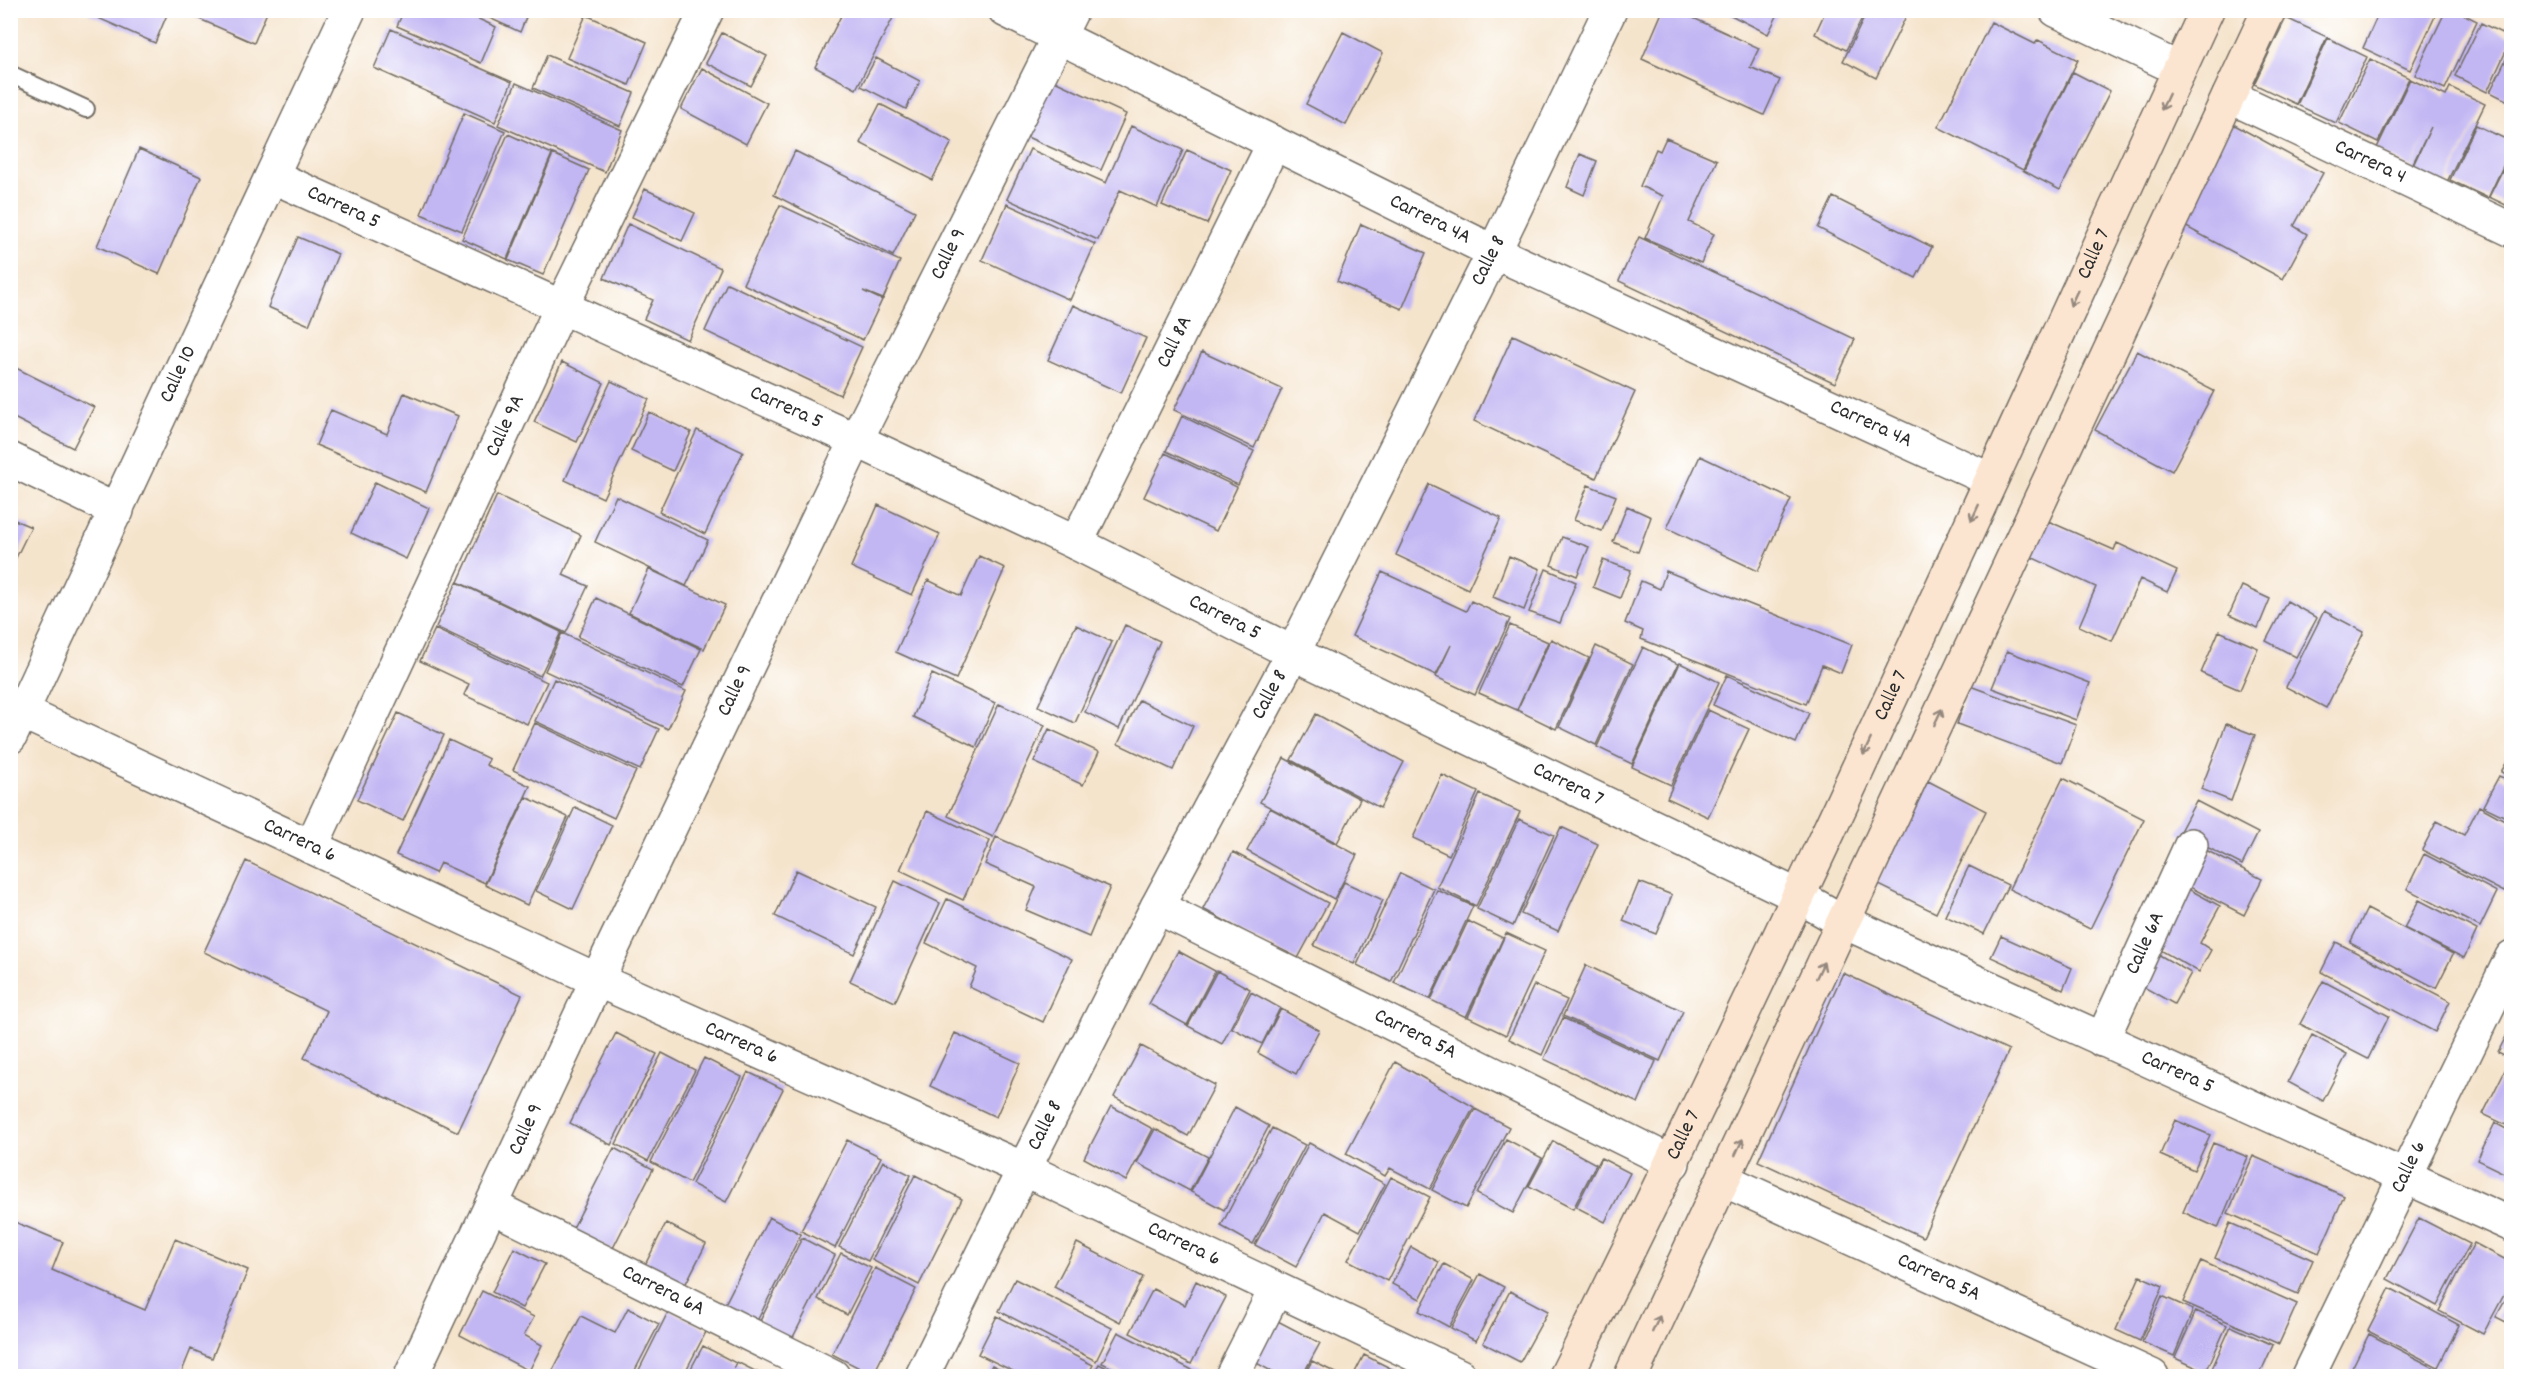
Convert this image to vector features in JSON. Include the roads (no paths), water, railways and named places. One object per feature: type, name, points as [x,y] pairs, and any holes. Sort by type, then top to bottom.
[{"type":"main road","name":"Calle 7","points":[[1566,1377],[1673,1163],[2207,10]]},
{"type":"main road","points":[[1631,1377],[2269,10]]},
{"type":"street","name":"Calle 10","points":[[16,725],[349,10]]},
{"type":"street","name":"Calle 9A","points":[[311,847],[561,308],[707,10]]},
{"type":"street","name":"Carrera 4A","points":[[1005,10],[1065,24],[1274,143],[1494,252],[1991,480]]},
{"type":"street","name":"Calle 8","points":[[922,1377],[1023,1169],[1157,908],[1293,653],[1494,252],[1610,10]]},
{"type":"street","points":[[2056,10],[2180,69]]},
{"type":"street","name":"Calle 9","points":[[411,1377],[597,980],[856,440],[1065,24]]},
{"type":"street","name":"Carrera 4","points":[[2229,96],[2511,230]]},
{"type":"street","name":"Call 8A","points":[[1076,543],[1274,143]]},
{"type":"street","name":"Carrera 5","points":[[272,176],[856,440],[1076,543],[1293,653]]},
{"type":"street","points":[[10,459],[117,511]]},
{"type":"street","name":"Carrera 7","points":[[1293,653],[1798,896],[1842,921]]},
{"type":"street","name":"Carrera 6","points":[[16,725],[311,847],[597,980],[1023,1169],[1460,1377]]},
{"type":"street","name":"Calle 6A","points":[[2102,1040],[2191,845]]},
{"type":"street","name":"Carrera 5A","points":[[1157,908],[1673,1163]]},
{"type":"street","name":"Carrera 5","points":[[1842,921],[2511,1225]]},
{"type":"street","name":"Calle 6","points":[[2308,1377],[2511,957]]},
{"type":"street","name":"Carrera 5A","points":[[1724,1180],[2152,1377]]},
{"type":"street","name":"Carrera 6A","points":[[491,1206],[833,1377]]},
{"type":"street","points":[[1232,1377],[1276,1289]]},
{"type":"lane","points":[[10,74],[86,109]]}]
